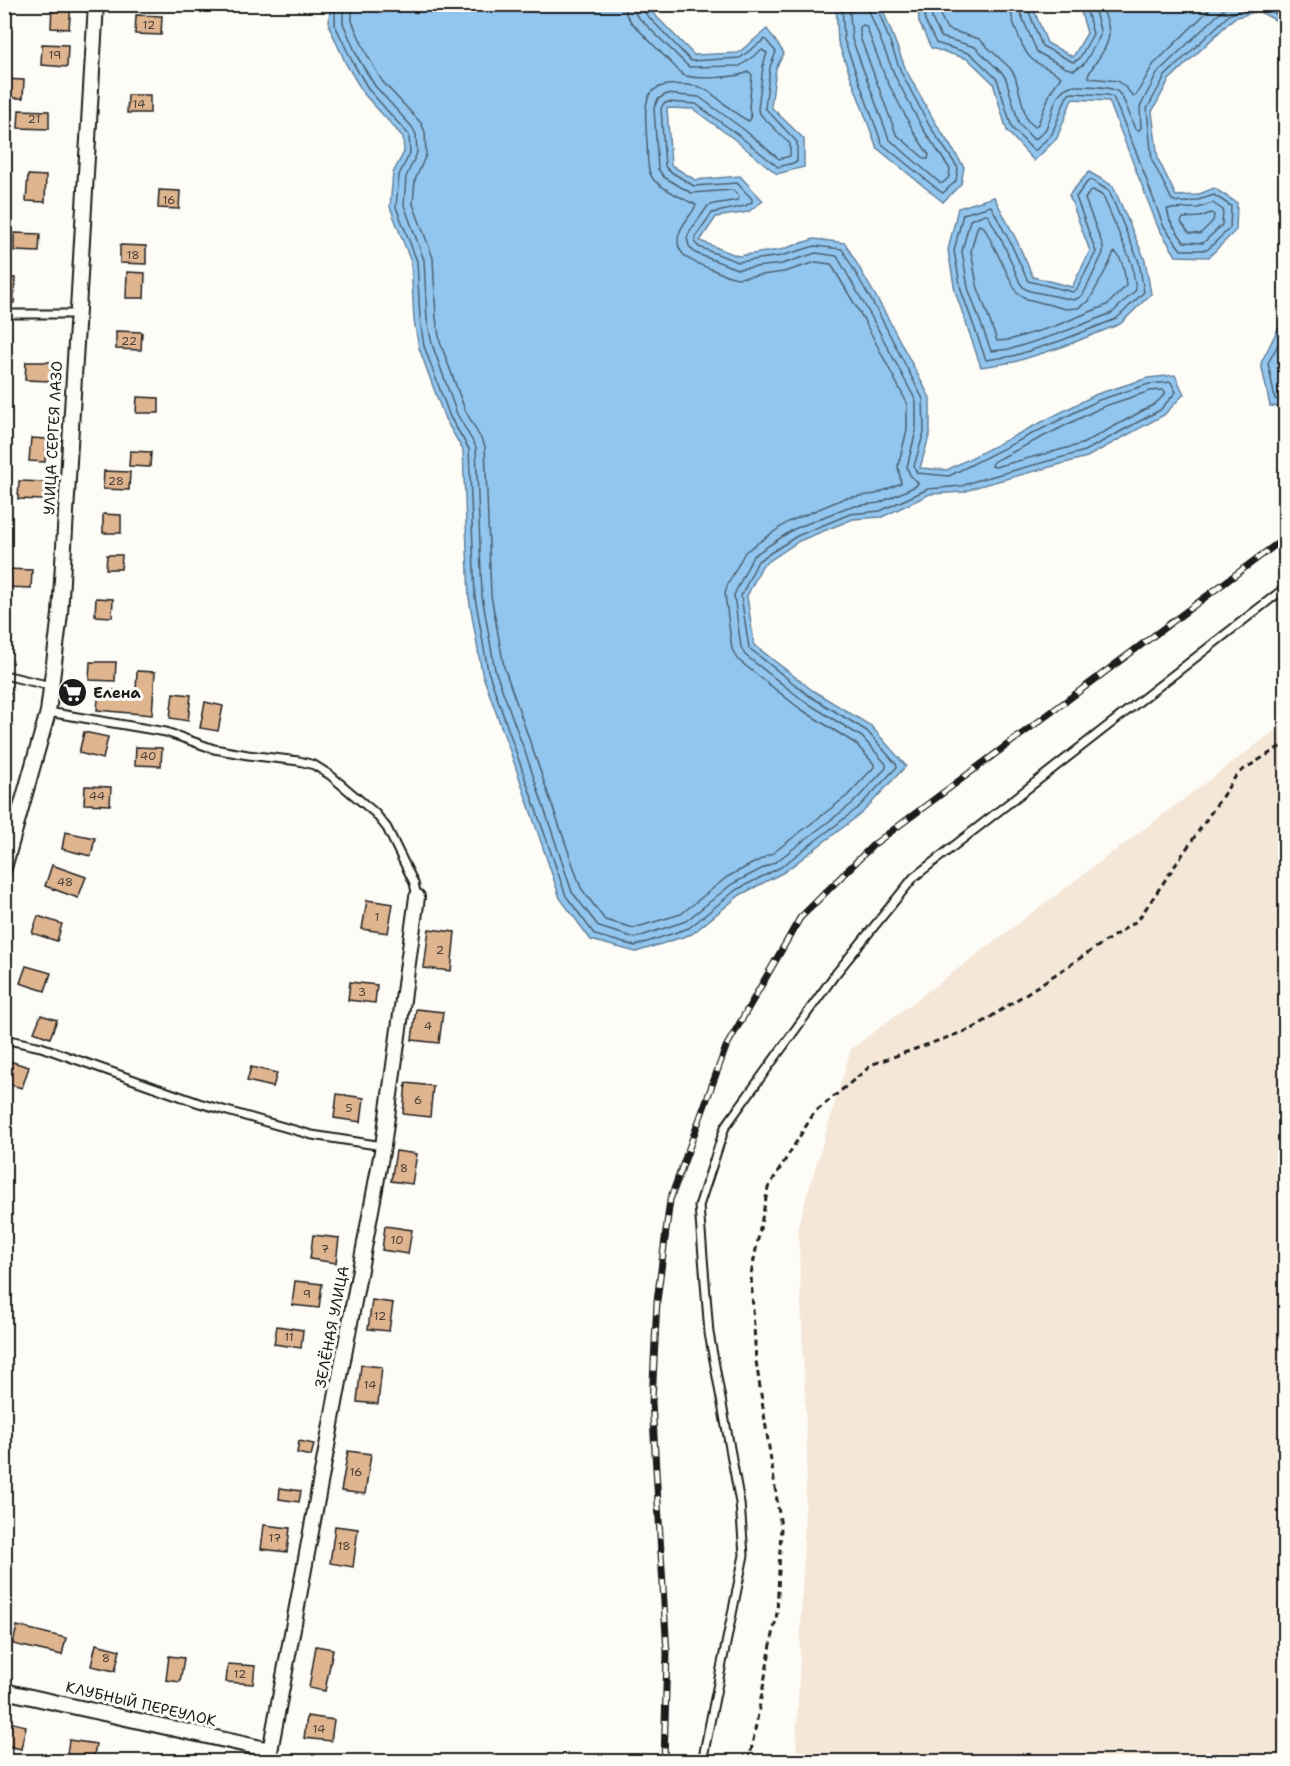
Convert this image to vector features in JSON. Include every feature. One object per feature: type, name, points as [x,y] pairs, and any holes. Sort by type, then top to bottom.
[{"type":"street","name":"УЛИЦА СЕРГЕЯ ЛАЗО","points":[[4,868],[48,712],[60,614],[96,4]]},
{"type":"street","name":"ЗЕЛЁНАЯ УЛИЦА","points":[[269,1756],[383,1146],[417,897]]},
{"type":"street","name":"КЛУБНЫЙ ПЕРЕУЛОК","points":[[4,1690],[269,1756]]},
{"type":"lane","points":[[4,314],[77,314]]},
{"type":"lane","points":[[702,1761],[744,1555],[740,1503],[709,1333],[699,1206],[725,1127],[834,976],[914,877],[1286,587]]},
{"type":"lane","points":[[4,675],[51,686]]},
{"type":"lane","points":[[48,712],[166,732],[214,748],[248,755],[299,760],[314,765],[330,775],[375,813],[387,828],[414,883],[417,897]]},
{"type":"lane","points":[[4,1039],[42,1047],[199,1103],[312,1135],[383,1146]]},
{"type":"path","points":[[749,1761],[777,1614],[781,1527],[756,1361],[751,1275],[768,1188],[814,1113],[873,1064],[974,1028],[1138,920],[1238,773],[1286,743]]},
{"type":"shaded area","points":[[1285,723],[1285,1761],[796,1761],[807,1453],[798,1225],[851,1049]]},
{"type":"water","points":[[330,5],[645,5],[694,55],[738,53],[767,29],[784,53],[776,68],[771,107],[804,139],[804,167],[777,174],[693,109],[667,108],[671,165],[695,180],[740,176],[763,201],[748,212],[716,217],[700,241],[738,256],[780,250],[814,239],[845,243],[930,398],[930,433],[920,468],[947,470],[1097,394],[1148,378],[1175,375],[1184,394],[1164,415],[1087,457],[964,492],[930,494],[882,517],[853,519],[799,541],[762,566],[747,596],[754,645],[812,690],[871,726],[906,766],[862,813],[784,872],[740,895],[692,934],[636,952],[591,940],[560,898],[482,673],[469,598],[463,450],[445,419],[419,348],[414,320],[411,262],[390,207],[393,173],[404,152],[403,137],[364,94],[346,64],[329,26]]},
{"type":"water","points":[[836,5],[881,5],[906,70],[964,167],[961,184],[943,202],[877,148],[838,42]]},
{"type":"water","points":[[918,5],[1032,5],[1047,43],[1073,57],[1087,33],[1079,5],[1285,5],[1285,30],[1281,23],[1258,11],[1234,18],[1169,80],[1152,112],[1158,159],[1176,196],[1197,195],[1214,188],[1237,203],[1236,230],[1209,257],[1176,256],[1158,227],[1109,101],[1072,99],[1057,138],[1034,161],[1007,131],[993,83],[968,59],[931,48],[919,22]]},
{"type":"water","points":[[1089,172],[1113,186],[1145,260],[1151,294],[1120,324],[1062,347],[1014,362],[981,367],[955,291],[948,250],[958,208],[994,197],[1033,277],[1072,287],[1090,251],[1069,195]]},
{"type":"water","points":[[1285,321],[1285,407],[1270,406],[1261,363],[1278,329]]},
{"type":"building","points":[[52,4],[71,4],[69,29],[51,28]]},
{"type":"building","points":[[136,15],[162,16],[161,35],[135,34]]},
{"type":"building","points":[[42,44],[68,45],[67,67],[41,65]]},
{"type":"building","points":[[4,79],[24,80],[23,98],[4,98]]},
{"type":"building","points":[[128,95],[150,95],[150,113],[127,113]]},
{"type":"building","points":[[19,110],[49,111],[49,129],[18,128]]},
{"type":"building","points":[[28,175],[46,176],[45,202],[26,201]]},
{"type":"building","points":[[159,190],[180,191],[179,209],[158,208]]},
{"type":"building","points":[[14,233],[40,234],[39,252],[14,251]]},
{"type":"building","points":[[120,245],[146,246],[146,264],[120,263]]},
{"type":"building","points":[[127,272],[145,273],[144,298],[126,298]]},
{"type":"building","points":[[4,277],[15,278],[14,303],[4,303]]},
{"type":"building","points":[[116,331],[142,332],[141,350],[116,349]]},
{"type":"building","points":[[26,362],[51,362],[51,381],[25,380]]},
{"type":"building","points":[[137,397],[159,398],[159,413],[136,413]]},
{"type":"building","points":[[31,438],[47,439],[45,462],[29,461]]},
{"type":"building","points":[[130,451],[151,452],[150,467],[129,466]]},
{"type":"building","points":[[104,471],[130,472],[129,490],[103,489]]},
{"type":"building","points":[[19,481],[45,482],[44,500],[18,499]]},
{"type":"building","points":[[103,514],[121,515],[121,533],[103,533]]},
{"type":"building","points":[[107,555],[122,555],[121,569],[106,569]]},
{"type":"building","points":[[6,569],[32,570],[31,588],[6,587]]},
{"type":"building","points":[[96,598],[113,599],[112,617],[95,616]]},
{"type":"building","points":[[90,662],[116,662],[115,681],[89,680]]},
{"type":"building","points":[[137,671],[155,672],[152,715],[97,710],[99,689],[136,692]]},
{"type":"building","name":"Елена","points":[[67,682],[80,684],[77,704],[64,702]]},
{"type":"building","points":[[4,691],[10,692],[5,718],[4,718]]},
{"type":"building","points":[[173,693],[191,695],[188,721],[170,718]]},
{"type":"building","points":[[205,702],[223,706],[218,731],[200,728]]},
{"type":"building","points":[[84,732],[108,737],[103,759],[79,753]]},
{"type":"building","points":[[136,747],[162,748],[161,766],[135,765]]},
{"type":"building","points":[[85,786],[111,787],[110,805],[84,804]]},
{"type":"building","points":[[65,832],[95,838],[91,856],[62,849]]},
{"type":"building","points":[[52,865],[86,877],[78,898],[45,886]]},
{"type":"building","points":[[367,900],[393,904],[388,933],[362,929]]},
{"type":"building","points":[[38,916],[62,924],[57,941],[32,933]]},
{"type":"building","points":[[429,929],[455,932],[451,971],[424,968]]},
{"type":"building","points":[[26,966],[51,973],[45,991],[20,983]]},
{"type":"building","points":[[350,982],[377,985],[375,1003],[348,1000]]},
{"type":"building","points":[[416,1009],[443,1012],[439,1043],[412,1040]]},
{"type":"building","points":[[41,1015],[57,1020],[50,1038],[34,1032]]},
{"type":"building","points":[[6,1060],[29,1067],[22,1088],[4,1083]]},
{"type":"building","points":[[251,1067],[277,1073],[273,1087],[247,1081]]},
{"type":"building","points":[[406,1083],[433,1086],[430,1117],[403,1114]]},
{"type":"building","points":[[337,1094],[364,1098],[361,1122],[334,1118]]},
{"type":"building","points":[[396,1151],[417,1154],[412,1184],[391,1181]]},
{"type":"building","points":[[385,1226],[412,1230],[408,1254],[382,1250]]},
{"type":"building","points":[[313,1235],[339,1238],[336,1263],[310,1259]]},
{"type":"building","points":[[295,1281],[322,1284],[319,1308],[292,1305]]},
{"type":"building","points":[[372,1300],[393,1303],[389,1331],[368,1329]]},
{"type":"building","points":[[277,1326],[303,1330],[301,1348],[274,1344]]},
{"type":"building","points":[[361,1365],[382,1367],[378,1404],[357,1402]]},
{"type":"building","points":[[299,1441],[314,1444],[311,1456],[297,1453]]},
{"type":"building","points":[[348,1451],[371,1454],[365,1494],[341,1491]]},
{"type":"building","points":[[280,1488],[301,1491],[299,1502],[279,1499]]},
{"type":"building","points":[[264,1525],[290,1528],[287,1552],[261,1549]]},
{"type":"building","points":[[335,1526],[358,1529],[353,1567],[330,1563]]},
{"type":"building","points":[[17,1626],[66,1638],[62,1655],[13,1644]]},
{"type":"building","points":[[96,1644],[120,1650],[115,1671],[91,1666]]},
{"type":"building","points":[[316,1646],[333,1649],[325,1691],[309,1688]]},
{"type":"building","points":[[169,1656],[184,1658],[180,1682],[166,1680]]},
{"type":"building","points":[[228,1664],[255,1666],[253,1684],[226,1682]]},
{"type":"building","points":[[307,1716],[334,1720],[331,1741],[304,1738]]},
{"type":"building","points":[[4,1721],[26,1726],[21,1749],[4,1745]]},
{"type":"building","points":[[69,1740],[96,1744],[93,1761],[81,1759],[80,1762],[66,1762]]},
{"type":"railway","points":[[664,1762],[667,1653],[652,1402],[657,1301],[670,1200],[726,1047],[800,918],[873,845],[1286,537]]},
{"type":"place","name":"Елена","points":[[72,693]]}]
